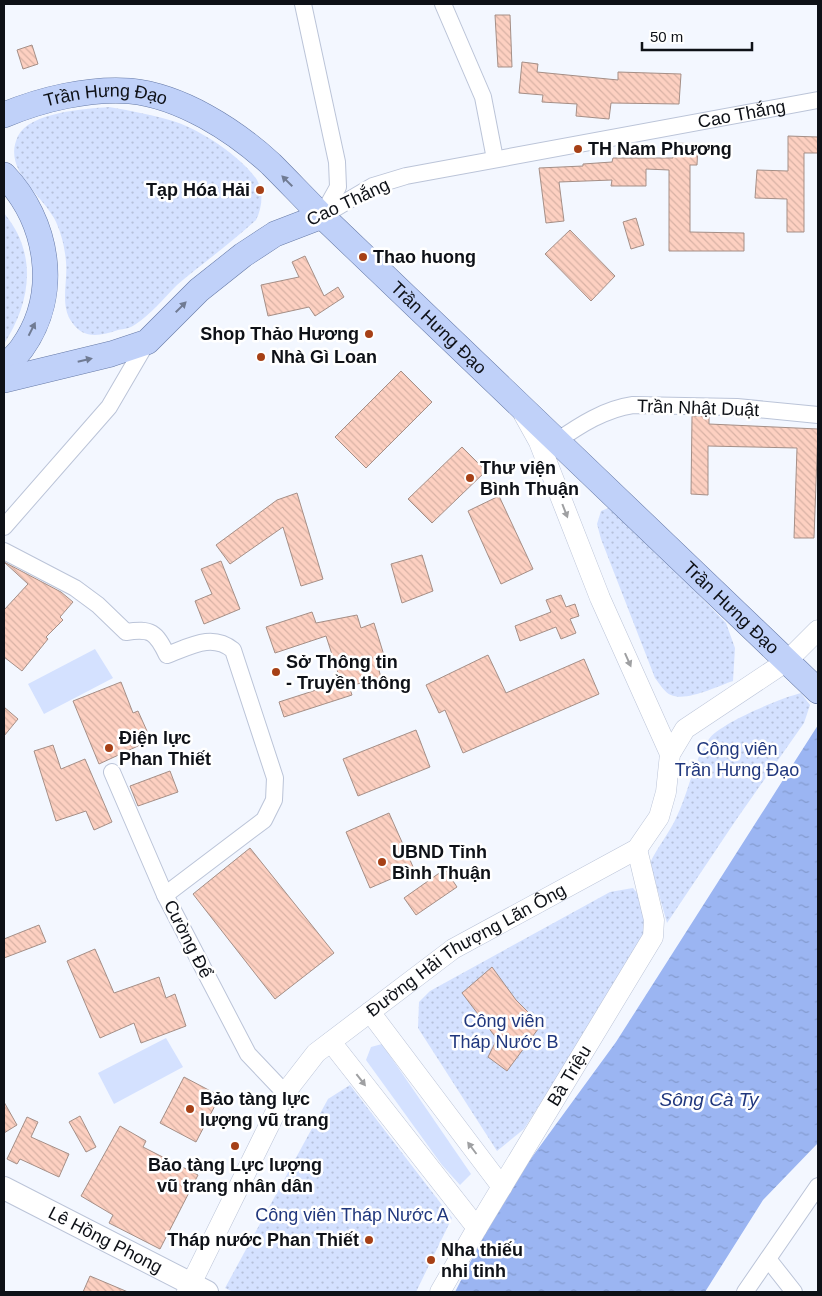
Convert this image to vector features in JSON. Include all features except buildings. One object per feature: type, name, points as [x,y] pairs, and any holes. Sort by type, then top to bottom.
[{"type":"main road","name":"Trần Hưng Đạo","points":[[4,115],[27,105],[52,100],[103,92],[131,92],[185,106],[211,120],[240,140],[270,164],[818,691]]},
{"type":"main road","points":[[4,175],[18,190],[33,214],[42,240],[46,268],[43,296],[35,323],[22,348],[4,368]]},
{"type":"main road","name":"Cao Thắng","points":[[147,342],[199,290],[242,255],[275,234],[322,216]]},
{"type":"main road","points":[[4,380],[111,354],[147,342]]},
{"type":"main road","name":"Lê Hồng Phong","points":[[4,1188],[195,1289]]},
{"type":"street","points":[[303,4],[337,162],[338,187],[322,216]]},
{"type":"street","points":[[443,4],[478,83],[494,159]]},
{"type":"street","name":"Cao Thắng","points":[[322,216],[382,183],[406,176],[818,100]]},
{"type":"street","name":"Cao Thắng","points":[[4,526],[109,407],[147,342]]},
{"type":"street","points":[[517,402],[538,442],[600,598],[670,754]]},
{"type":"street","name":"Trần Nhật Duật","points":[[557,441],[582,424],[620,407],[633,405],[737,407],[818,415]]},
{"type":"street","points":[[4,552],[75,588],[98,605],[126,632],[145,629],[153,633],[167,655],[213,640],[223,642],[234,650],[275,778],[274,800],[264,820],[166,895]]},
{"type":"street","name":"Đường Hải Thượng Lãn Ông","points":[[195,1289],[285,1093],[316,1053],[453,949],[637,849],[659,817],[666,792],[670,754],[685,729],[787,661],[818,630]]},
{"type":"street","name":"Cường Để","points":[[112,772],[166,895],[248,1054],[285,1093]]},
{"type":"street","name":"Bà Triệu","points":[[440,1292],[653,937],[654,920],[637,849]]},
{"type":"street","points":[[370,1012],[502,1187]]},
{"type":"street","points":[[331,1042],[477,1228]]},
{"type":"street","points":[[745,1292],[818,1186]]},
{"type":"street","points":[[768,1259],[794,1292]]},
{"type":"green space","points":[[109,107],[176,122],[209,138],[242,162],[250,171],[257,180],[261,190],[261,200],[256,220],[177,285],[142,320],[127,328],[105,334],[92,335],[86,334],[76,327],[68,314],[65,300],[66,262],[61,234],[54,218],[19,170],[14,148],[18,136],[24,128],[34,122],[59,113]]},
{"type":"green space","points":[[4,213],[15,229],[22,245],[26,261],[27,278],[20,312],[4,344]]},
{"type":"green space","name":"Công viên Trần Hưng Đạo","points":[[611,507],[726,623],[735,648],[733,681],[693,695],[677,697],[662,688],[655,678],[601,539],[597,524],[601,511]]},
{"type":"green space","points":[[95,649],[113,678],[44,714],[28,684]]},
{"type":"green space","name":"Công viên Trần Hưng Đạo","points":[[801,693],[810,705],[804,723],[667,923],[650,863],[677,816],[695,767],[709,739],[725,726],[738,719],[780,700]]},
{"type":"green space","name":"Công viên Tháp Nước B","points":[[633,888],[652,911],[641,945],[524,1129],[497,1151],[418,1028],[419,1002],[430,991],[610,892]]},
{"type":"green space","points":[[166,1038],[183,1067],[114,1104],[98,1073]]},
{"type":"green space","points":[[382,1044],[471,1174],[460,1185],[442,1165],[366,1060],[371,1047]]},
{"type":"green space","name":"Công viên Tháp Nước A","points":[[350,1085],[452,1218],[416,1292],[233,1292],[225,1288],[328,1099]]},
{"type":"water","name":"Sông Cà Ty","points":[[818,725],[818,1143],[763,1200],[705,1292],[455,1292],[505,1194],[616,1042]]},
{"type":"place","name":"TH Nam Phương","points":[[578,149]]},
{"type":"place","name":"Tạp Hóa Hải","points":[[260,190]]},
{"type":"place","name":"Thao huong","points":[[363,257]]},
{"type":"place","name":"Shop Thảo Hương","points":[[369,334]]},
{"type":"place","name":"Nhà Gì Loan","points":[[261,357]]},
{"type":"place","name":"Thư viện Bình Thuận","points":[[470,478]]},
{"type":"place","name":"Sở Thông tin - Truyền thông","points":[[276,672]]},
{"type":"place","name":"Điện lực Phan Thiết","points":[[109,748]]},
{"type":"place","name":"UBND Tỉnh Bình Thuận","points":[[382,862]]},
{"type":"place","name":"Bảo tàng lực lượng vũ trang","points":[[190,1109]]},
{"type":"place","name":"Bảo tàng Lực lượng vũ trang nhân dân","points":[[235,1146]]},
{"type":"place","name":"Tháp nước Phan Thiết","points":[[369,1240]]},
{"type":"place","name":"Nha thiếu nhi tinh","points":[[431,1260]]}]
